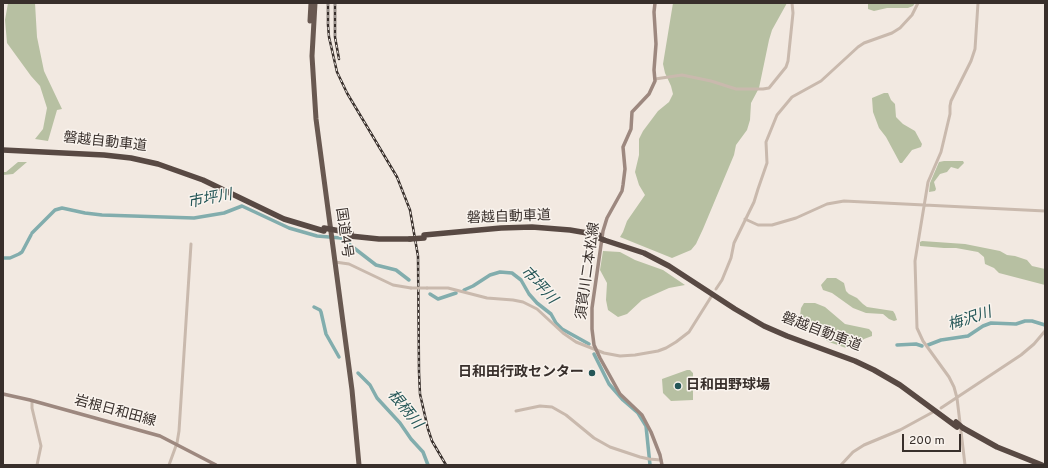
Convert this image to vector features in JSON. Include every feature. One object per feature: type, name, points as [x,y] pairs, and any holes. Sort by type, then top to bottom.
[{"type":"highway","name":"国道4号","points":[[311,3],[309,56],[313,119],[347,368],[357,465]]},
{"type":"highway","name":"国道4号","points":[[315,3],[312,50],[314,101],[352,390],[357,465]]},
{"type":"highway","name":"磐越自動車道","points":[[3,148],[104,152],[131,155],[158,161],[204,177],[286,216],[324,230],[350,235],[424,237],[501,228],[532,227],[570,230],[637,248],[686,272],[736,307],[765,323],[802,339],[856,358],[880,370],[913,391],[963,430],[996,450],[1033,465]]},
{"type":"highway","name":"磐越自動車道","points":[[963,430],[997,447],[1042,465]]},
{"type":"main road","name":"須賀川二本松線","points":[[655,3],[655,79],[649,94],[636,107],[632,114],[631,129],[622,148],[625,169],[623,189],[607,218],[603,231],[592,308],[592,329],[596,350],[620,394],[642,416],[651,432],[662,465]]},
{"type":"main road","name":"岩根日和田線","points":[[3,394],[160,436],[177,443],[216,465]]},
{"type":"street","points":[[655,79],[682,75],[711,81],[736,89],[769,88],[786,67],[788,61],[793,13],[792,3]]},
{"type":"street","points":[[716,289],[722,280],[731,258],[734,243],[754,202],[766,167],[766,142],[775,118],[792,97],[822,81],[858,47],[897,30],[912,15],[918,3]]},
{"type":"street","points":[[965,465],[957,398],[951,380],[923,341],[917,328],[915,261],[928,182],[941,152],[950,114],[951,101],[974,53],[978,3]]},
{"type":"street","points":[[745,220],[758,225],[772,225],[796,218],[827,204],[841,201],[1045,211]]},
{"type":"street","points":[[168,465],[177,443],[182,406],[191,244]]},
{"type":"street","points":[[335,262],[350,264],[393,285],[411,288],[448,288],[488,298],[513,300],[526,303],[537,309],[567,336],[581,344],[611,355],[630,356],[666,348],[688,332],[711,297]]},
{"type":"street","points":[[941,408],[1021,355],[1034,344],[1045,331]]},
{"type":"street","points":[[32,401],[32,408],[41,446],[37,465]]},
{"type":"street","points":[[516,411],[540,406],[552,407],[566,415],[594,438],[610,447],[644,458],[661,460]]},
{"type":"street","points":[[841,465],[860,447],[910,426],[933,412]]},
{"type":"green space","points":[[8,3],[35,3],[37,37],[44,71],[62,109],[57,110],[48,141],[35,139],[43,129],[47,108],[40,86],[7,43],[5,20]]},
{"type":"green space","points":[[673,3],[787,3],[772,30],[759,88],[751,103],[750,120],[747,130],[736,145],[734,155],[703,229],[696,244],[691,250],[672,258],[620,237],[627,221],[645,195],[639,185],[635,172],[639,155],[639,139],[658,111],[669,102],[673,94],[663,64]]},
{"type":"green space","points":[[868,3],[915,3],[913,6],[908,8],[887,8],[874,11],[868,9]]},
{"type":"green space","points":[[888,93],[891,100],[895,104],[896,117],[903,124],[915,131],[922,144],[921,147],[912,150],[902,163],[900,163],[886,137],[879,128],[873,112],[872,98]]},
{"type":"green space","points":[[963,161],[964,163],[958,169],[951,167],[947,172],[940,174],[934,182],[936,189],[935,191],[929,192],[930,183],[939,162]]},
{"type":"green space","points":[[18,162],[27,162],[13,174],[3,175],[3,172],[6,172]]},
{"type":"green space","points":[[920,242],[965,244],[1000,251],[1007,255],[1027,260],[1032,266],[1045,269],[1045,285],[999,273],[994,268],[985,264],[984,257],[978,252],[956,248],[920,246]]},
{"type":"green space","points":[[603,251],[620,252],[635,260],[663,270],[685,285],[669,288],[642,300],[627,314],[618,317],[608,310],[606,300],[607,283],[600,270]]},
{"type":"green space","points":[[827,278],[836,278],[844,283],[846,291],[867,307],[893,311],[897,320],[894,321],[889,319],[883,314],[866,313],[853,308],[832,293],[823,290],[821,285]]},
{"type":"green space","points":[[804,303],[815,303],[825,307],[845,324],[869,329],[872,332],[872,336],[864,339],[855,347],[846,348],[829,342],[805,328],[800,316],[801,308]]},
{"type":"green space","name":"日和田野球場","points":[[690,370],[693,373],[693,400],[671,401],[663,393],[662,379]]},
{"type":"waterway","name":"市坪川","points":[[32,233],[55,210],[62,208],[102,215],[194,218],[224,213],[242,206],[289,228],[317,236],[341,238],[376,265],[396,270],[409,280]]},
{"type":"waterway","name":"市坪川","points":[[3,258],[10,258],[22,252],[31,235]]},
{"type":"waterway","name":"市坪川","points":[[464,290],[490,275],[500,272],[512,273],[521,280],[529,294],[537,303],[551,314],[556,323],[562,329],[589,344]]},
{"type":"waterway","name":"市坪川","points":[[430,294],[438,299],[456,293]]},
{"type":"waterway","name":"根柄川","points":[[314,307],[320,310],[326,334],[339,357]]},
{"type":"waterway","name":"梅沢川","points":[[928,345],[941,340],[968,336],[983,326],[991,323],[1016,324],[1025,321],[1032,321],[1045,325]]},
{"type":"waterway","name":"梅沢川","points":[[897,345],[916,344],[922,346]]},
{"type":"waterway","name":"市坪川","points":[[594,354],[609,384],[623,400],[638,413],[646,426],[650,465]]},
{"type":"waterway","name":"根柄川","points":[[358,373],[370,385],[377,398],[400,423],[411,439],[423,452],[428,465]]},
{"type":"railway","points":[[328,3],[329,37],[337,72],[347,93],[397,177],[410,210],[418,256],[420,394],[432,441],[446,465]]},
{"type":"railway","points":[[335,3],[335,37],[339,59]]},
{"type":"place","name":"日和田行政センター","points":[[592,373]]},
{"type":"place","name":"日和田野球場","points":[[678,386]]}]
